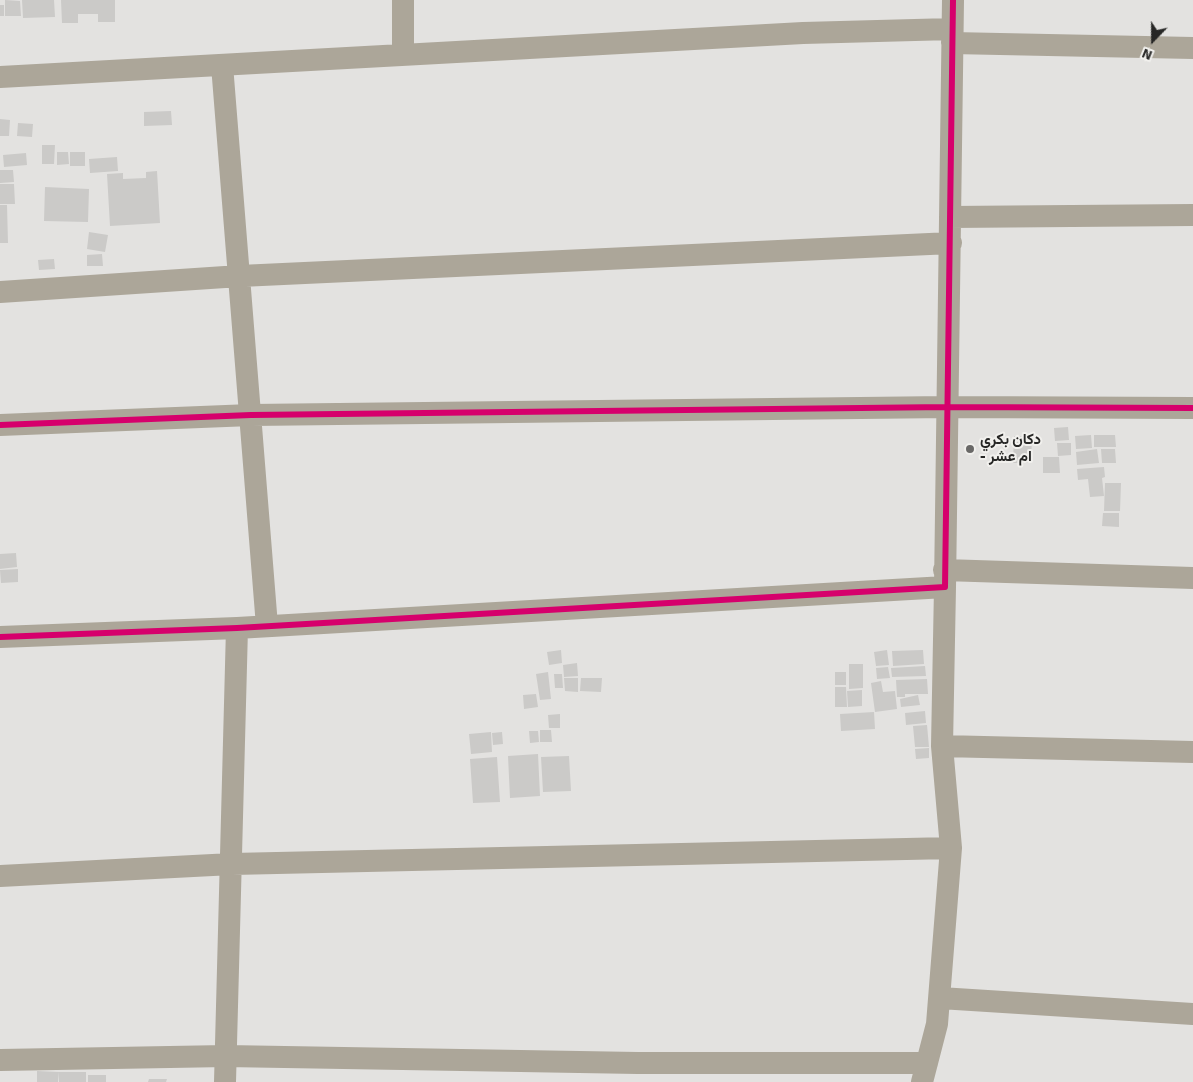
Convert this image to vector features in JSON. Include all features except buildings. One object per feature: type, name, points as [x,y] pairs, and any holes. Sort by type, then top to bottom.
[{"type":"street","points":[[402,0],[403,55]]},
{"type":"street","points":[[0,1060],[226,1056],[637,1073],[925,1073],[937,1024],[951,848],[942,746],[951,243],[953,0]]},
{"type":"street","points":[[0,77],[803,33],[952,36],[1193,48]]},
{"type":"street","points":[[222,65],[267,626]]},
{"type":"street","points":[[950,216],[1193,215]]},
{"type":"street","points":[[0,292],[240,276],[951,243]]},
{"type":"street","points":[[0,425],[251,415],[947,407],[1193,408]]},
{"type":"street","points":[[0,637],[237,628],[945,578],[1193,578]]},
{"type":"street","points":[[225,1082],[237,628]]},
{"type":"street","points":[[942,746],[1193,752]]},
{"type":"street","points":[[0,876],[232,864],[951,848]]},
{"type":"street","points":[[940,998],[1193,1014]]},
{"type":"cycle path","points":[[0,637],[237,628],[945,587],[953,0]]},
{"type":"cycle path","points":[[0,425],[251,415],[947,407],[1193,408]]},
{"type":"place","name":"دكان بكري - ام عشر","points":[[970,449]]}]
